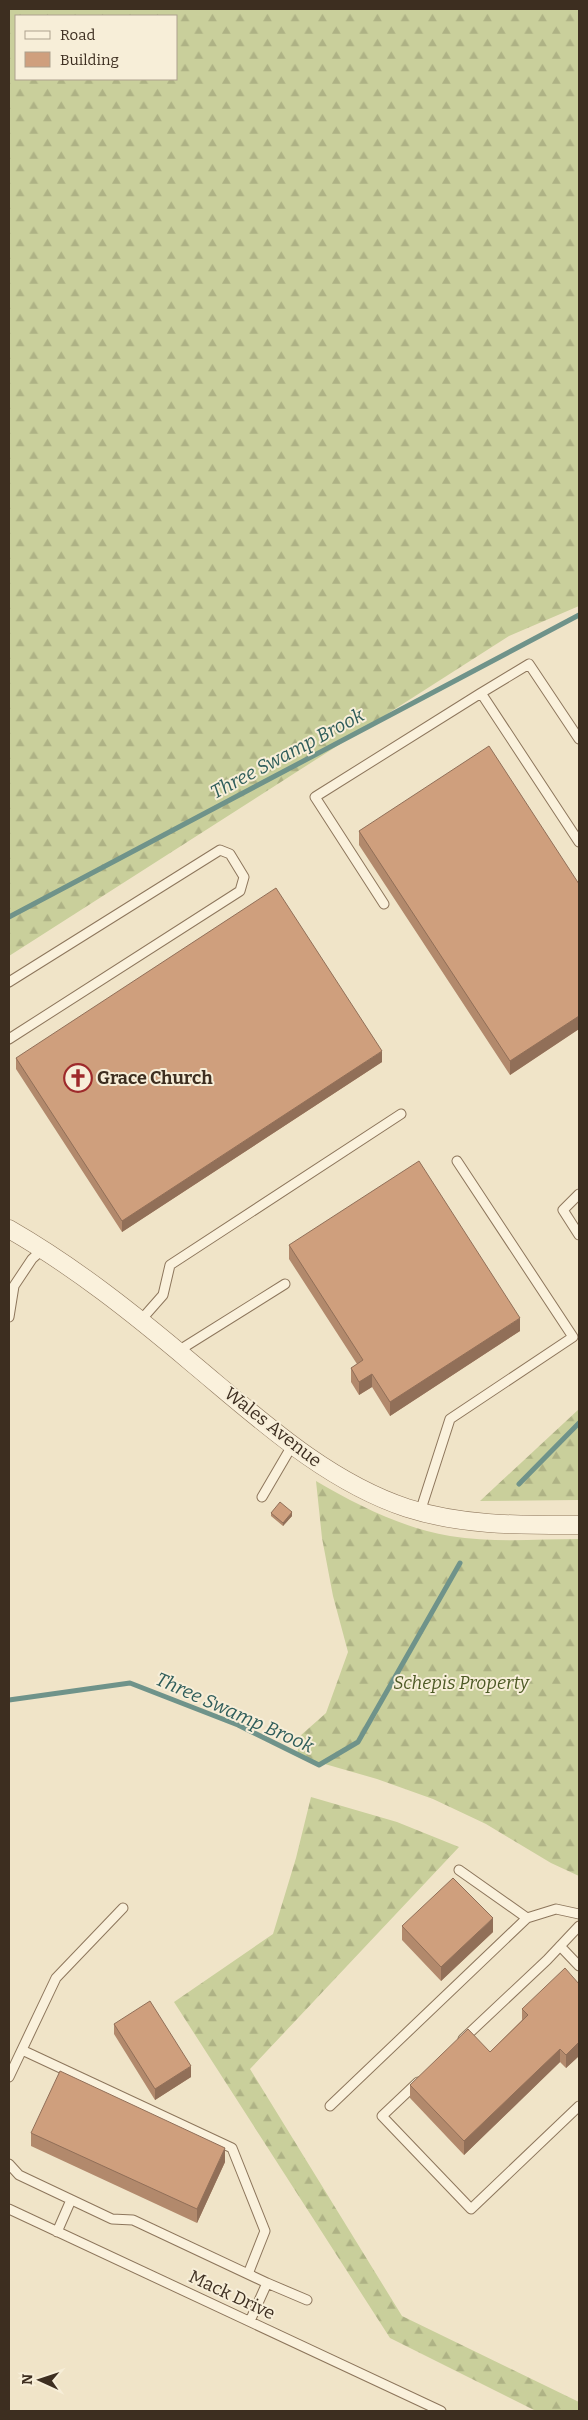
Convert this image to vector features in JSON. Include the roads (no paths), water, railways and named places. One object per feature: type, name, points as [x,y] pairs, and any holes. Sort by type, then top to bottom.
[{"type":"street","name":"Wales Avenue","points":[[9,1229],[43,1249],[101,1288],[293,1444],[356,1485],[392,1502],[420,1512],[458,1520],[484,1523],[579,1525]]},
{"type":"lane","points":[[384,904],[315,796],[529,664],[579,738]]},
{"type":"lane","points":[[481,693],[579,842]]},
{"type":"lane","points":[[9,982],[220,850],[230,854],[244,877],[240,892],[9,1039]]},
{"type":"lane","points":[[141,1320],[163,1295],[170,1264],[401,1114]]},
{"type":"lane","points":[[420,1512],[450,1419],[573,1337],[457,1161]]},
{"type":"lane","points":[[579,1194],[563,1210],[579,1235]]},
{"type":"lane","points":[[9,1317],[11,1285],[32,1259],[43,1249]]},
{"type":"lane","points":[[178,1351],[285,1284]]},
{"type":"lane","points":[[262,1497],[293,1444]]},
{"type":"lane","points":[[459,1870],[527,1918]]},
{"type":"lane","points":[[9,2077],[56,1978],[122,1908]]},
{"type":"lane","points":[[330,2106],[527,1918],[556,1909],[579,1914]]},
{"type":"lane","points":[[454,2048],[579,1926]]},
{"type":"lane","points":[[560,1946],[579,1966]]},
{"type":"lane","points":[[22,2050],[232,2148],[265,2232],[248,2274]]},
{"type":"lane","points":[[425,2075],[382,2116],[470,2209],[579,2106]]},
{"type":"lane","points":[[9,2164],[20,2176],[112,2219],[133,2220],[307,2300]]},
{"type":"lane","points":[[57,2232],[71,2200]]},
{"type":"lane","name":"Mack Drive","points":[[9,2209],[441,2411]]},
{"type":"lane","points":[[250,2321],[267,2283]]},
{"type":"waterway","name":"Three Swamp Brook","points":[[9,917],[579,615]]},
{"type":"waterway","name":"Three Swamp Brook","points":[[519,1484],[579,1423]]},
{"type":"waterway","name":"Three Swamp Brook","points":[[9,1700],[130,1683],[238,1725],[319,1765],[358,1742],[460,1563]]},
{"type":"place","name":"Grace Church","points":[[78,1078]]},
{"type":"park label","name":"Schepis Property","points":[[461,1683]]}]
